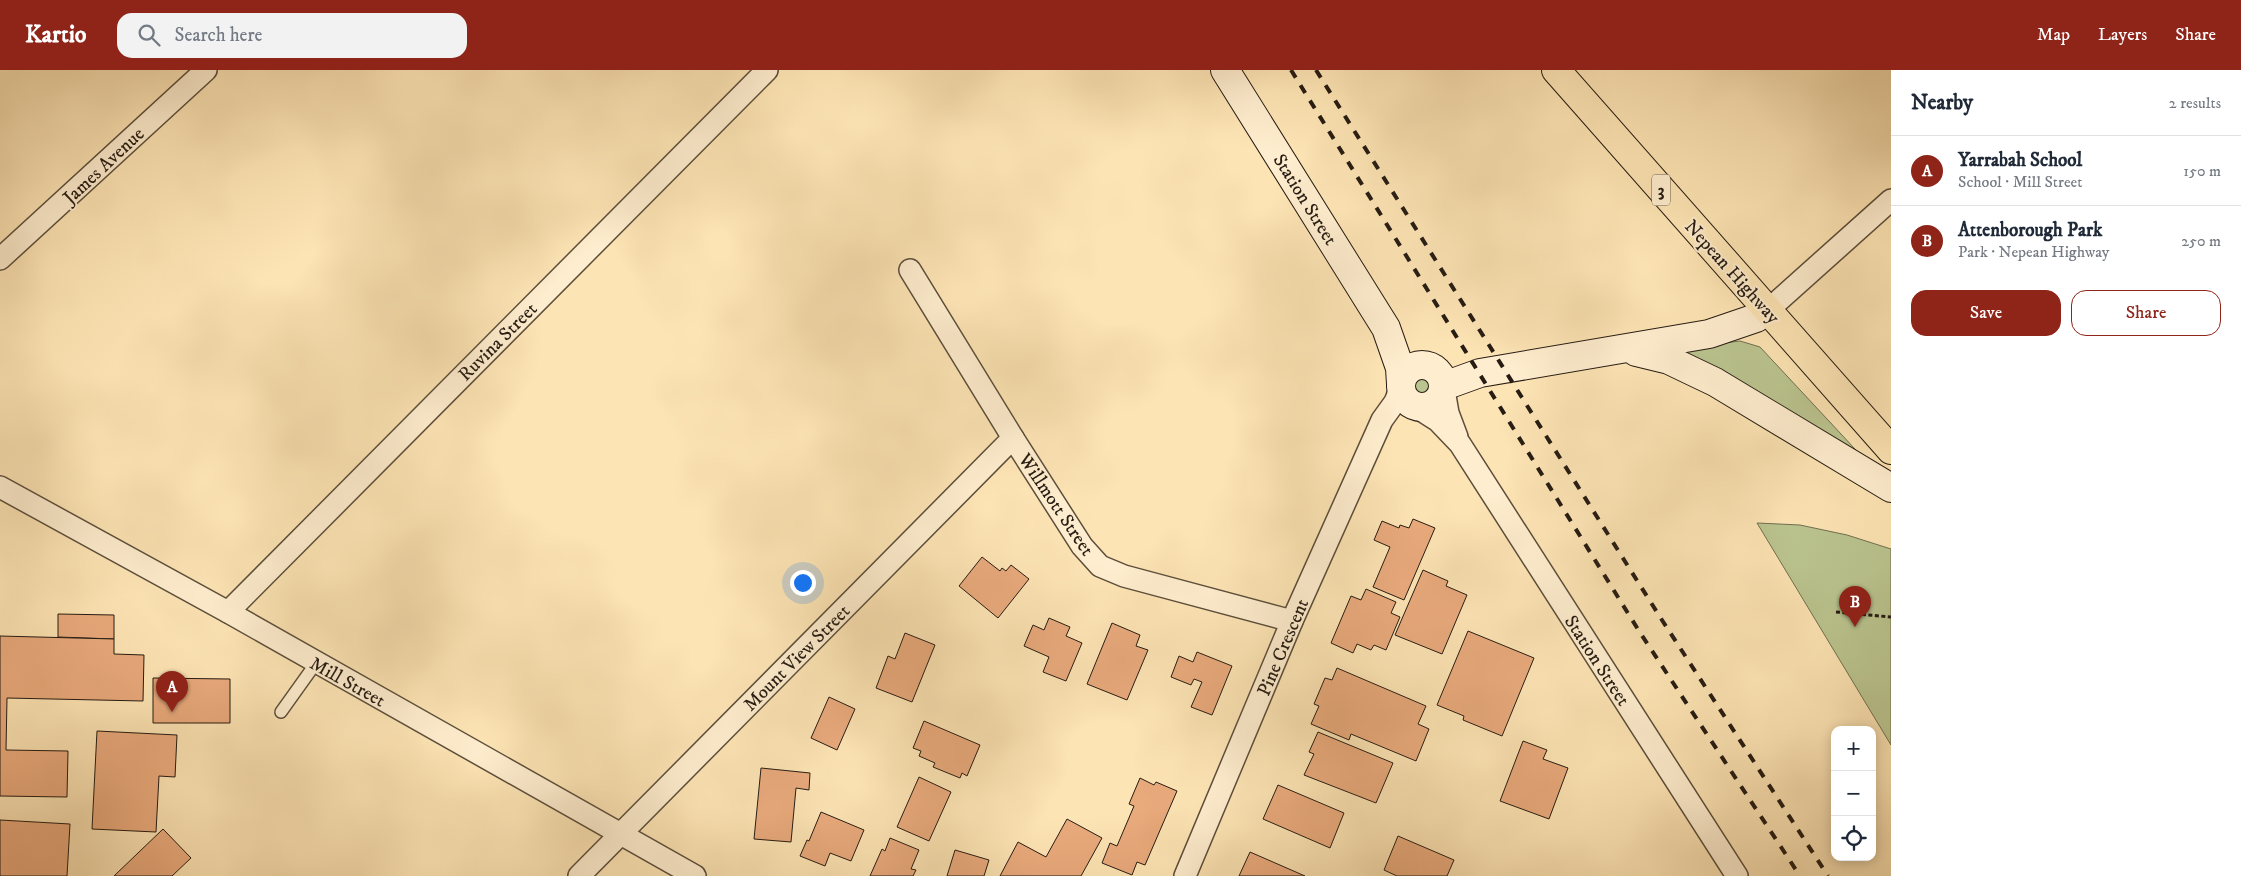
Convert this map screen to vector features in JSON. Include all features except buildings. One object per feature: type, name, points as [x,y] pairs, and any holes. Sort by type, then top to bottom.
[{"type":"highway","name":"Nepean Highway","points":[[1556,70],[1891,450]]},
{"type":"street","name":"James Avenue","points":[[0,259],[206,70]]},
{"type":"street","name":"Ruvina Street","points":[[228,612],[767,70]]},
{"type":"street","name":"Station Street","points":[[1225,70],[1386,328],[1438,378],[1448,413],[1460,444]]},
{"type":"street","points":[[1438,378],[1440,399],[1429,406],[1408,396],[1403,378],[1411,368],[1417,365],[1438,378],[1480,373],[1625,350],[1709,334],[1756,318],[1768,310],[1891,200]]},
{"type":"street","name":"Willmott Street","points":[[910,270],[1082,546],[1100,566],[1124,576],[1292,621]]},
{"type":"street","name":"Station Street","points":[[1386,328],[1408,396],[1438,421],[1460,444],[1737,876]]},
{"type":"street","points":[[1625,350],[1670,360],[1715,382],[1891,488]]},
{"type":"street","name":"Pine Crescent","points":[[1185,876],[1292,621],[1382,420],[1395,402],[1408,396]]},
{"type":"street","name":"Mount View Street","points":[[579,876],[1013,438]]},
{"type":"street","name":"Mill Street","points":[[0,487],[228,612],[694,876]]},
{"type":"lane","points":[[281,712],[316,663]]},
{"type":"path","points":[[1836,612],[1891,617]]},
{"type":"green space","points":[[1740,341],[1760,347],[1868,463],[1667,350]]},
{"type":"green space","points":[[1422,368],[1428,369],[1438,377],[1436,400],[1428,404],[1416,403],[1406,394],[1410,373]]},
{"type":"green space","points":[[1757,523],[1800,525],[1847,535],[1891,549],[1891,745]]},
{"type":"railway","points":[[1291,70],[1639,631],[1800,876]]},
{"type":"railway","points":[[1316,70],[1660,617],[1828,876]]},
{"type":"place","name":"Attenborough Park","points":[[1855,627]]},
{"type":"place","name":"Yarrabah School","points":[[172,712]]}]
